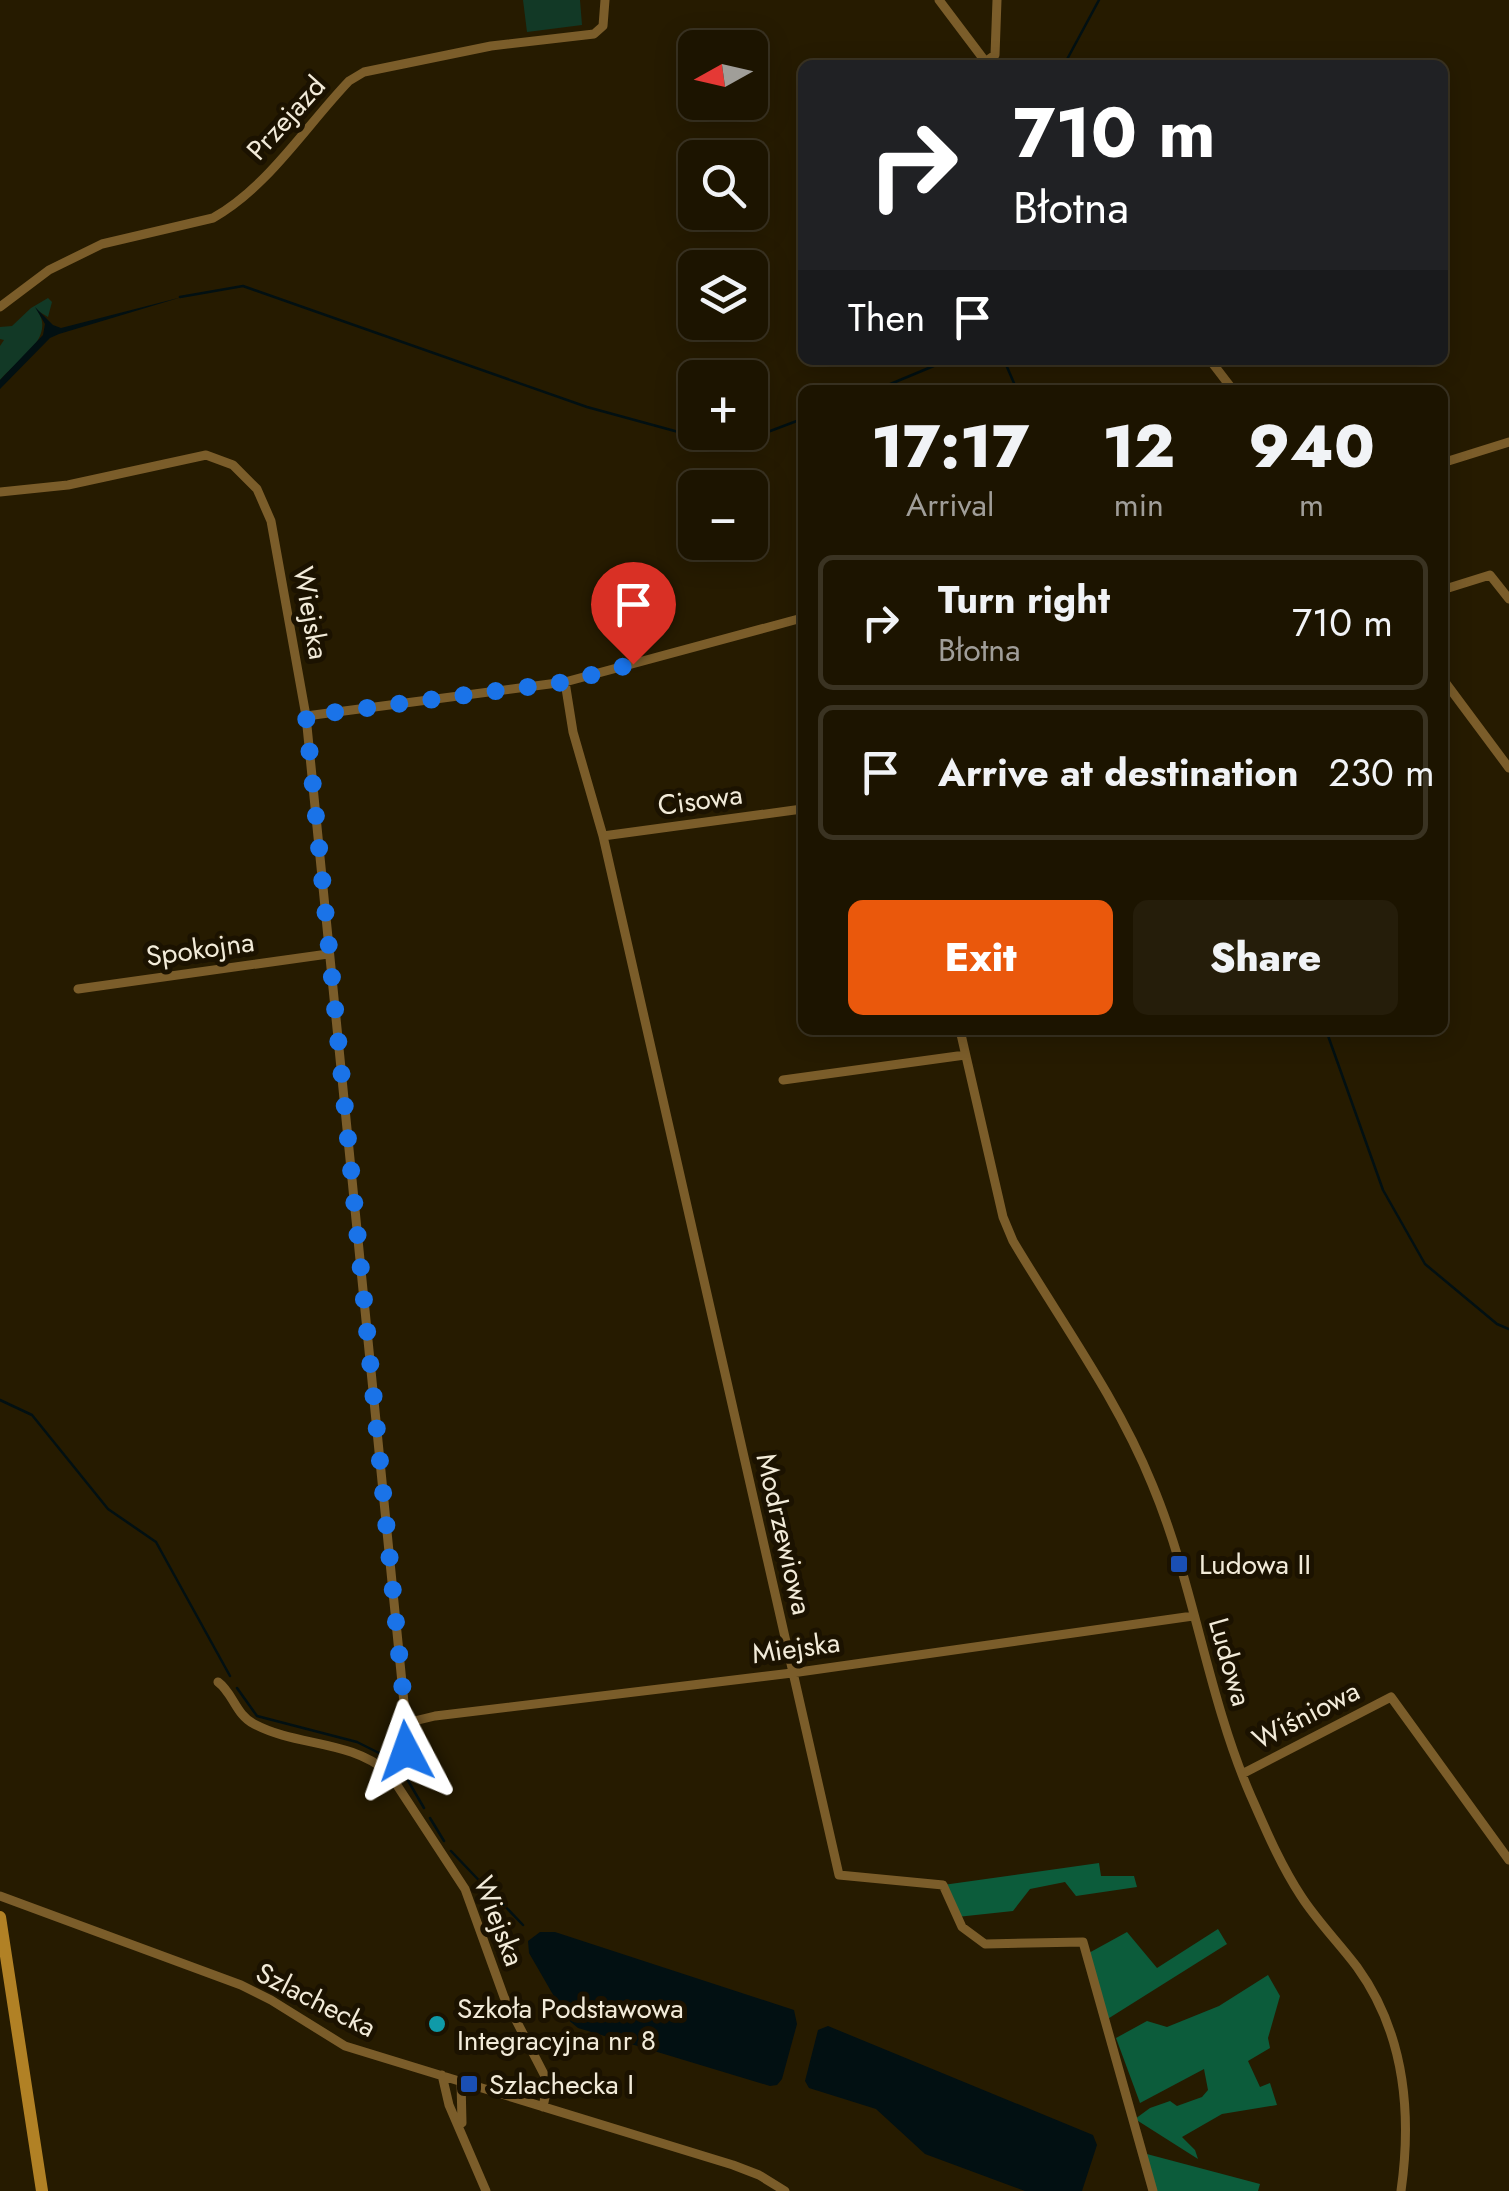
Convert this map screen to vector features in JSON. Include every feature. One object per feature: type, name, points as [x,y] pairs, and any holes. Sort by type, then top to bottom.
[{"type":"main road","points":[[0,1917],[42,2191]]},
{"type":"street","name":"Przejazd","points":[[0,307],[48,270],[102,244],[213,218],[229,209],[272,168],[349,81],[364,72],[492,46],[594,34],[602,26],[605,0]]},
{"type":"street","points":[[940,0],[985,60]]},
{"type":"street","points":[[990,60],[995,55],[997,0]]},
{"type":"street","points":[[1448,461],[1509,442]]},
{"type":"street","name":"Wiejska","points":[[0,492],[68,485],[206,455],[233,466],[256,489],[272,521],[306,716],[406,1723],[406,1751],[389,1772],[465,1889],[504,1997],[548,2082],[543,2107]]},
{"type":"street","points":[[1448,588],[1490,575],[1509,599]]},
{"type":"street","points":[[306,716],[565,682],[798,619]]},
{"type":"street","name":"Modrzewiowa","points":[[565,682],[573,732],[603,836],[838,1875],[943,1885],[962,1927],[985,1944],[1083,1942],[1153,2191]]},
{"type":"street","points":[[1448,686],[1509,768]]},
{"type":"street","name":"Cisowa","points":[[603,836],[798,810]]},
{"type":"street","name":"Spokojna","points":[[78,989],[328,954]]},
{"type":"street","name":"Ludowa","points":[[961,1035],[1003,1217],[1013,1241],[1140,1457],[1162,1509],[1242,1774],[1302,1898],[1376,1995],[1389,2024],[1399,2054],[1403,2086],[1402,2191]]},
{"type":"street","points":[[783,1080],[966,1056]]},
{"type":"street","name":"Miejska","points":[[406,1723],[435,1716],[792,1673],[1193,1616]]},
{"type":"street","points":[[218,1682],[248,1722],[365,1755],[389,1772]]},
{"type":"street","name":"Wiśniowa","points":[[1242,1774],[1391,1697],[1509,1860]]},
{"type":"street","name":"Szlachecka","points":[[0,1896],[240,1986],[271,2000],[345,2046],[733,2165],[784,2191]]},
{"type":"street","points":[[442,2076],[449,2105],[486,2191]]},
{"type":"street","points":[[461,2081],[462,2131]]},
{"type":"green space","points":[[523,0],[580,0],[582,25],[527,32]]},
{"type":"green space","points":[[48,298],[52,302],[48,317],[38,311],[42,331],[38,340],[0,380],[0,346],[4,340],[0,339],[0,327],[12,326]]},
{"type":"green space","points":[[1099,1863],[1101,1876],[1134,1876],[1137,1887],[1076,1896],[1065,1882],[1030,1889],[1013,1911],[957,1917],[943,1885]]},
{"type":"green space","points":[[1218,1929],[1227,1944],[1106,2020],[1087,1954],[1127,1932],[1157,1968]]},
{"type":"green space","points":[[1268,1975],[1280,1996],[1268,2038],[1270,2048],[1248,2061],[1260,2087],[1270,2083],[1277,2105],[1222,2114],[1182,2137],[1198,2159],[1135,2119],[1170,2101],[1177,2106],[1202,2097],[1208,2090],[1204,2069],[1140,2103],[1116,2038],[1147,2021],[1167,2027],[1219,2006]]},
{"type":"green space","points":[[1143,2153],[1260,2184],[1258,2191],[1153,2191]]},
{"type":"shaded area","points":[[182,297],[50,338],[0,389],[0,380],[43,335],[45,324],[35,307],[61,328]]},
{"type":"shaded area","points":[[540,1932],[555,1932],[794,2010],[797,2024],[782,2079],[770,2086],[578,2028],[567,2019],[529,1953],[528,1941]]},
{"type":"shaded area","points":[[828,2026],[1093,2135],[1097,2145],[1082,2191],[1025,2191],[925,2154],[876,2109],[809,2088],[805,2081],[818,2030]]},
{"type":"waterway","points":[[1067,60],[1099,0]]},
{"type":"waterway","points":[[180,297],[243,286],[587,407],[726,445],[798,421]]},
{"type":"waterway","points":[[888,385],[936,365]]},
{"type":"waterway","points":[[1006,365],[1015,385]]},
{"type":"waterway","points":[[1328,1035],[1383,1190],[1425,1264],[1497,1324],[1509,1329]]},
{"type":"waterway","points":[[0,1400],[32,1415],[108,1509],[156,1542],[230,1676]]},
{"type":"waterway","points":[[237,1688],[257,1716],[357,1742],[387,1757]]},
{"type":"waterway","points":[[403,1772],[424,1808]]},
{"type":"waterway","points":[[430,1818],[444,1841]]},
{"type":"waterway","points":[[451,1851],[490,1892]]},
{"type":"waterway","points":[[500,1901],[523,1925]]},
{"type":"place","name":"Ludowa II","points":[[1179,1564]]},
{"type":"place","name":"Szkoła Podstawowa Integracyjna nr 8","points":[[437,2024]]},
{"type":"place","name":"Szlachecka I","points":[[469,2084]]},
{"type":"route","points":[[406,1751],[408,1738],[306,716],[565,682],[633,664]]}]
